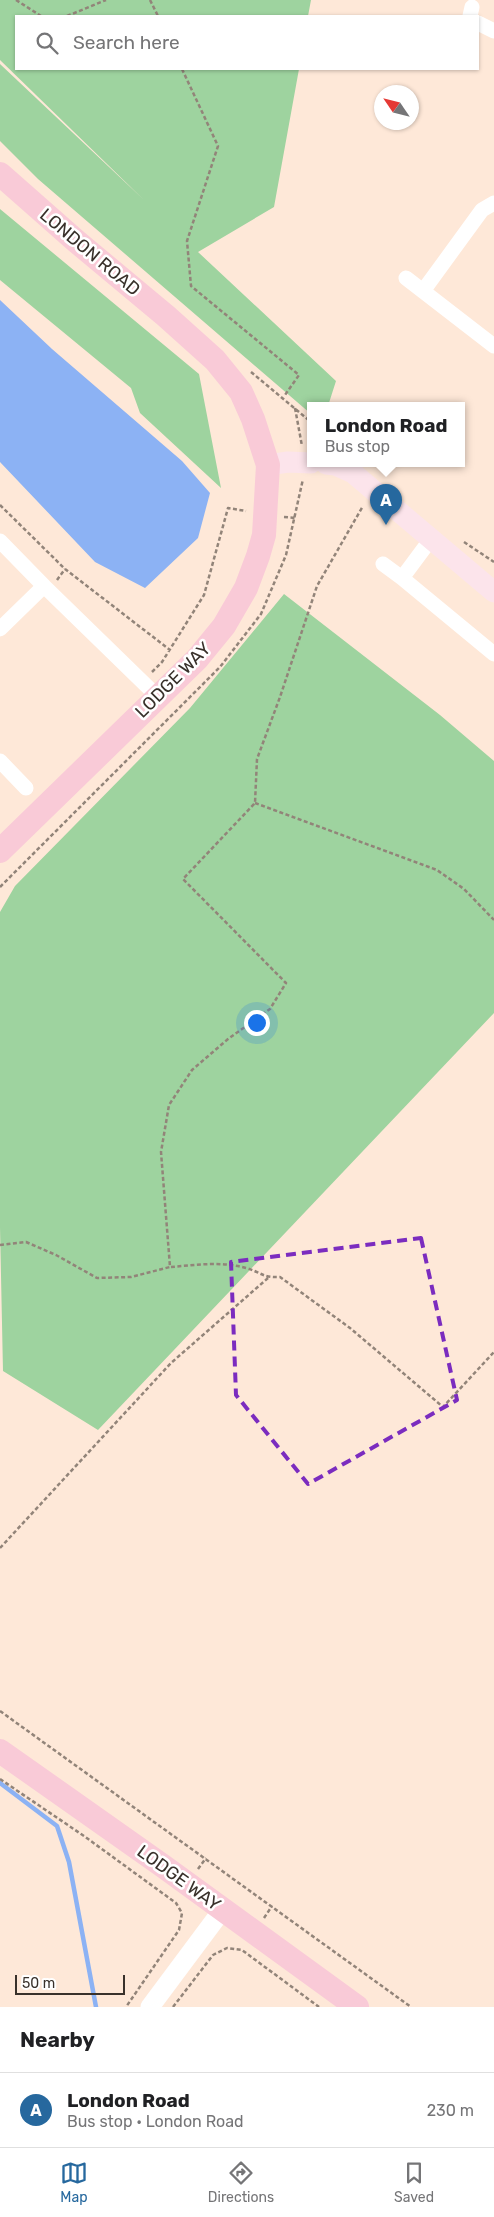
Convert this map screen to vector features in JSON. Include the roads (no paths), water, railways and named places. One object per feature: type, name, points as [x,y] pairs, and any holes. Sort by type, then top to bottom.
[{"type":"main road","name":"LONDON ROAD","points":[[0,174],[215,360],[241,392],[260,438],[268,465]]},
{"type":"main road","points":[[268,465],[288,462],[307,463]]},
{"type":"main road","name":"LODGE WAY","points":[[0,851],[150,689],[197,659],[224,626],[246,588],[264,535],[268,465]]},
{"type":"main road","points":[[335,467],[353,473],[494,592]]},
{"type":"main road","name":"LODGE WAY","points":[[0,1752],[223,1909],[357,2007]]},
{"type":"street","points":[[479,24],[494,31]]},
{"type":"street","points":[[422,290],[482,210],[494,203]]},
{"type":"street","points":[[406,278],[494,346]]},
{"type":"street","points":[[402,578],[431,539]]},
{"type":"street","points":[[0,541],[150,689]]},
{"type":"street","points":[[383,564],[494,654]]},
{"type":"street","points":[[0,629],[44,586]]},
{"type":"street","points":[[0,761],[26,788]]},
{"type":"street","points":[[150,2007],[223,1909]]},
{"type":"water","points":[[0,300],[52,349],[182,461],[210,493],[198,538],[145,588],[95,562],[0,462]]},
{"type":"waterway","points":[[0,1783],[57,1826],[69,1862],[96,2007]]},
{"type":"place","name":"London Road","points":[[386,525]]}]
